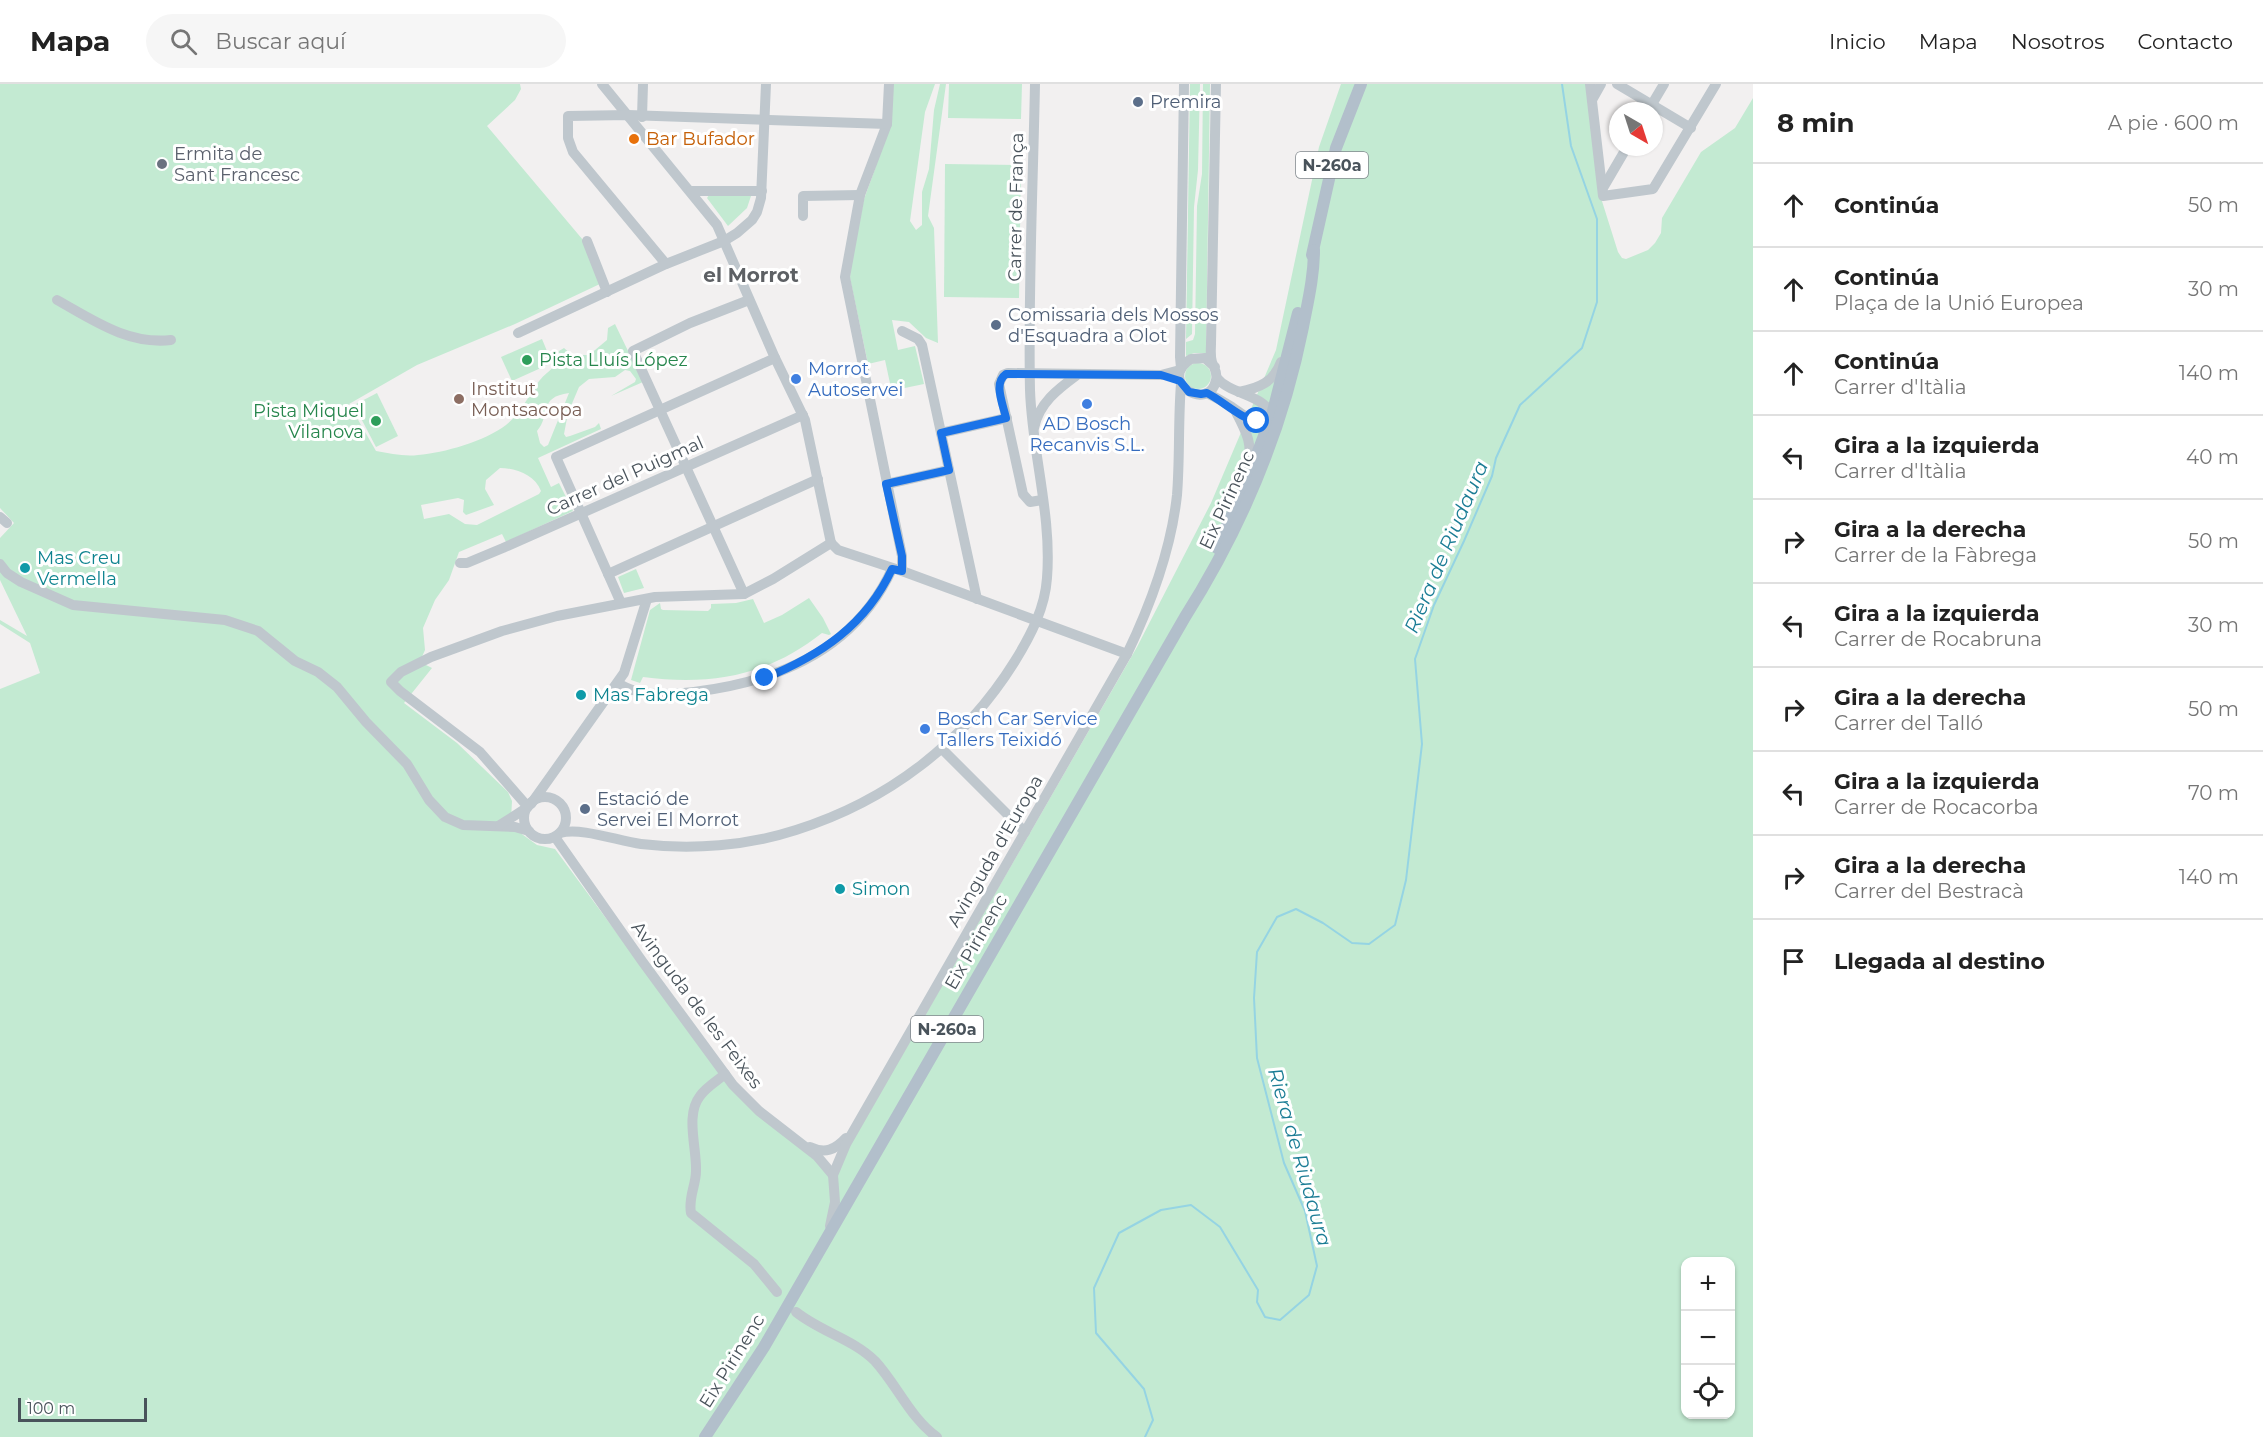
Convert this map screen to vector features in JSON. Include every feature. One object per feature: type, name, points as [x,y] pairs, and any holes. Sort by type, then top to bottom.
[{"type":"main road","name":"Eix Pirinenc","points":[[1185,617],[1246,483],[1272,415],[1314,250],[1336,148],[1361,84]]},
{"type":"main road","name":"Eix Pirinenc","points":[[705,1437],[747,1375],[1185,617],[1211,576],[1240,519],[1272,444],[1282,412],[1305,314],[1314,265],[1314,250]]},
{"type":"street","points":[[602,84],[713,218],[803,415],[831,543],[838,550],[1127,654]]},
{"type":"street","points":[[642,117],[643,84]]},
{"type":"street","points":[[518,333],[666,264],[724,241],[752,220],[757,212],[762,191],[766,84]]},
{"type":"street","points":[[618,682],[625,688],[643,692],[677,694],[738,686],[784,670],[831,645],[853,625],[897,570],[902,556],[845,283],[845,270],[860,195],[887,124],[889,84]]},
{"type":"street","name":"Carrer de França","points":[[557,835],[573,831],[641,844],[678,847],[746,842],[815,824],[872,799],[900,782],[942,749],[974,717],[1003,680],[1036,621],[1043,603],[1047,579],[1047,548],[1042,500],[1032,436],[1030,374],[1035,84]]},
{"type":"street","name":"Avinguda d'Europa","points":[[825,1240],[835,1210],[836,1190],[833,1174],[857,1123],[1127,654],[1142,623],[1168,546],[1177,494],[1181,376],[1184,84]]},
{"type":"street","points":[[1216,84],[1211,357],[1221,383],[1264,404],[1272,415],[1273,423],[1239,512],[1240,519]]},
{"type":"street","points":[[1590,84],[1603,192]]},
{"type":"street","points":[[1592,100],[1601,84]]},
{"type":"street","points":[[1617,84],[1642,102]]},
{"type":"street","points":[[1654,102],[1664,84]]},
{"type":"street","points":[[1603,192],[1653,189],[1716,84]]},
{"type":"street","points":[[1663,114],[1691,128]]},
{"type":"street","points":[[666,264],[573,152],[568,138],[568,116],[628,115],[887,124]]},
{"type":"street","points":[[1603,192],[1622,156]]},
{"type":"street","points":[[691,191],[762,191]]},
{"type":"street","points":[[803,216],[803,196],[860,195]]},
{"type":"street","points":[[587,241],[606,292]]},
{"type":"street","points":[[57,300],[102,326],[130,338],[171,340]]},
{"type":"street","points":[[744,594],[633,351],[690,323],[749,300]]},
{"type":"street","points":[[1216,372],[1205,358],[1198,357],[1186,362],[1181,376],[1189,392],[1204,394],[1234,409],[1248,420],[1257,421],[1272,415],[1278,409],[1300,324],[1305,314]]},
{"type":"street","points":[[902,331],[918,339],[922,345],[977,599]]},
{"type":"street","points":[[1239,392],[1255,389],[1278,372],[1293,334]]},
{"type":"street","points":[[621,603],[556,457],[775,358]]},
{"type":"street","points":[[1179,415],[1190,401],[1212,389],[1216,372]]},
{"type":"street","points":[[1042,500],[1030,502],[1024,496],[999,384],[1000,379],[1006,374],[1181,376]]},
{"type":"street","points":[[1032,436],[1038,415],[1046,402],[1054,392],[1078,374]]},
{"type":"street","points":[[1234,409],[1248,436],[1251,449],[1246,483]]},
{"type":"street","name":"Carrer del Puigmal","points":[[460,563],[494,552],[803,415]]},
{"type":"street","points":[[941,433],[1006,418]]},
{"type":"street","points":[[886,484],[949,470]]},
{"type":"street","points":[[608,574],[818,479]]},
{"type":"street","points":[[529,806],[480,752],[391,682],[400,672],[431,657],[536,621],[664,596],[744,594],[831,543]]},
{"type":"street","points":[[0,564],[7,573],[21,582],[74,605],[225,620],[258,632],[295,661],[318,672],[337,687],[366,722],[407,764],[429,800],[445,817],[463,825],[500,825],[520,828],[538,838],[557,835],[565,825],[566,815],[550,788],[555,770]]},
{"type":"street","points":[[529,831],[525,820],[529,806],[618,682],[628,662],[647,599]]},
{"type":"street","points":[[942,749],[1025,832]]},
{"type":"street","points":[[500,825],[541,798],[557,801]]},
{"type":"street","name":"Carrer de França","points":[[566,815],[575,825],[592,835]]},
{"type":"street","name":"Avinguda de les Feixes","points":[[557,835],[725,1074],[759,1111],[817,1156],[833,1174]]},
{"type":"street","points":[[725,1074],[702,1094],[694,1112],[696,1173],[690,1203],[691,1213],[754,1264],[777,1292]]},
{"type":"street","name":"Avinguda d'Europa","points":[[799,1141],[821,1151],[834,1149],[857,1123]]},
{"type":"street","points":[[796,1311],[817,1327],[855,1345],[875,1361],[925,1429],[937,1437]]},
{"type":"green space","points":[[0,84],[520,84],[521,89],[515,100],[487,126],[583,240],[602,283],[515,324],[417,365],[349,404],[376,451],[402,455],[428,454],[464,445],[497,431],[511,421],[537,384],[553,367],[559,351],[564,348],[572,355],[589,355],[607,340],[608,328],[615,324],[643,382],[611,396],[635,382],[636,379],[630,371],[625,370],[615,377],[589,379],[579,387],[568,413],[564,434],[566,437],[570,436],[595,427],[599,423],[601,429],[538,458],[551,487],[559,483],[573,511],[506,542],[502,534],[459,552],[449,580],[435,600],[423,628],[425,650],[421,659],[424,664],[432,668],[404,703],[457,743],[508,792],[512,801],[511,820],[519,832],[537,845],[555,849],[725,1080],[833,1175],[1137,647],[1211,503],[1276,350],[1319,147],[1341,84],[1587,84],[1601,198],[1618,252],[1622,258],[1626,259],[1648,250],[1655,243],[1661,233],[1662,218],[1701,152],[1735,128],[1753,98],[1753,1437],[0,1437],[0,689],[40,673],[30,643],[0,624],[0,620],[27,636],[0,580],[0,538],[14,523],[0,508]],"holes":[[[569,393],[548,445],[544,447],[540,443],[537,431],[553,398]],[[500,468],[512,469],[530,477],[541,491],[477,525],[465,524],[449,514],[424,519],[421,505],[458,498],[464,500],[463,512],[466,515],[494,505],[485,489],[486,480]]]},
{"type":"green space","points":[[893,84],[935,84],[925,112],[910,221],[916,230],[922,225],[922,192],[929,169],[934,110],[940,84],[946,84],[928,216],[934,228],[938,343],[926,338],[909,322],[892,320],[898,350],[915,346],[924,384],[895,390],[894,387],[891,388],[885,360],[868,364],[850,278],[864,199],[875,169]]},
{"type":"green space","points":[[949,84],[1022,84],[1021,119],[948,118]]},
{"type":"green space","points":[[1190,84],[1200,84],[1198,170],[1194,207],[1192,334],[1186,339]]},
{"type":"green space","points":[[1203,84],[1210,84],[1206,353],[1186,356],[1186,342],[1193,340],[1195,334],[1197,206],[1202,174]]},
{"type":"green space","points":[[945,164],[1021,165],[1019,298],[944,297]]},
{"type":"green space","points":[[709,195],[751,196],[747,208],[728,226],[707,198]]},
{"type":"green space","name":"Pista Lluís López","points":[[542,339],[552,363],[512,381],[501,357]]},
{"type":"green space","points":[[1198,363],[1207,367],[1211,376],[1207,385],[1198,389],[1189,385],[1185,376],[1189,367]]},
{"type":"green space","name":"Pista Miquel Vilanova","points":[[377,393],[398,436],[376,447],[354,405]]},
{"type":"green space","points":[[636,569],[644,588],[624,593],[618,577]]},
{"type":"green space","points":[[809,598],[831,634],[822,633],[802,648],[781,659],[759,668],[715,678],[692,680],[643,677],[640,683],[631,680],[650,610],[660,603],[663,610],[708,611],[711,604],[736,603],[753,599],[764,623]]},
{"type":"waterway","name":"Riera de Riudaura","points":[[1145,1437],[1153,1420],[1144,1389],[1096,1333],[1094,1288],[1119,1233],[1161,1210],[1191,1205],[1220,1227],[1258,1290],[1257,1302],[1265,1317],[1280,1320],[1309,1295],[1317,1266],[1305,1211],[1284,1163],[1257,1058],[1254,998],[1257,952],[1277,917],[1296,909],[1323,923],[1352,943],[1369,944],[1395,925],[1406,880],[1422,744],[1415,659],[1434,605],[1492,476],[1496,458],[1520,405],[1582,348],[1597,302],[1597,219],[1571,146],[1562,84]]},
{"type":"place","name":"Premira","points":[[1138,102]]},
{"type":"place","name":"Bar Bufador","points":[[634,139]]},
{"type":"place","name":"Ermita de Sant Francesc","points":[[162,164]]},
{"type":"place","name":"Comissaria dels Mossos d'Esquadra a Olot","points":[[996,325]]},
{"type":"place","name":"Pista Lluís López","points":[[527,360]]},
{"type":"place","name":"Morrot Autoservei","points":[[796,379]]},
{"type":"place","name":"Institut Montsacopa","points":[[459,399]]},
{"type":"place","name":"AD Bosch Recanvis S.L.","points":[[1087,404]]},
{"type":"place","name":"Pista Miquel Vilanova","points":[[376,421]]},
{"type":"place","name":"Mas Creu Vermella","points":[[25,568]]},
{"type":"place","name":"Mas Fabrega","points":[[581,695]]},
{"type":"place","name":"Bosch Car Service Tallers Teixidó","points":[[925,729]]},
{"type":"place","name":"Estació de Servei El Morrot","points":[[585,809]]},
{"type":"place","name":"Simon","points":[[840,889]]},
{"type":"district","name":"el Morrot","points":[[751,275]]},
{"type":"route","points":[[765,678],[831,645],[853,625],[877,597],[892,569],[902,571],[902,556],[886,484],[949,470],[941,433],[1006,418],[999,382],[1006,374],[1161,375],[1180,381],[1189,392],[1207,393],[1248,420],[1257,421]]}]
